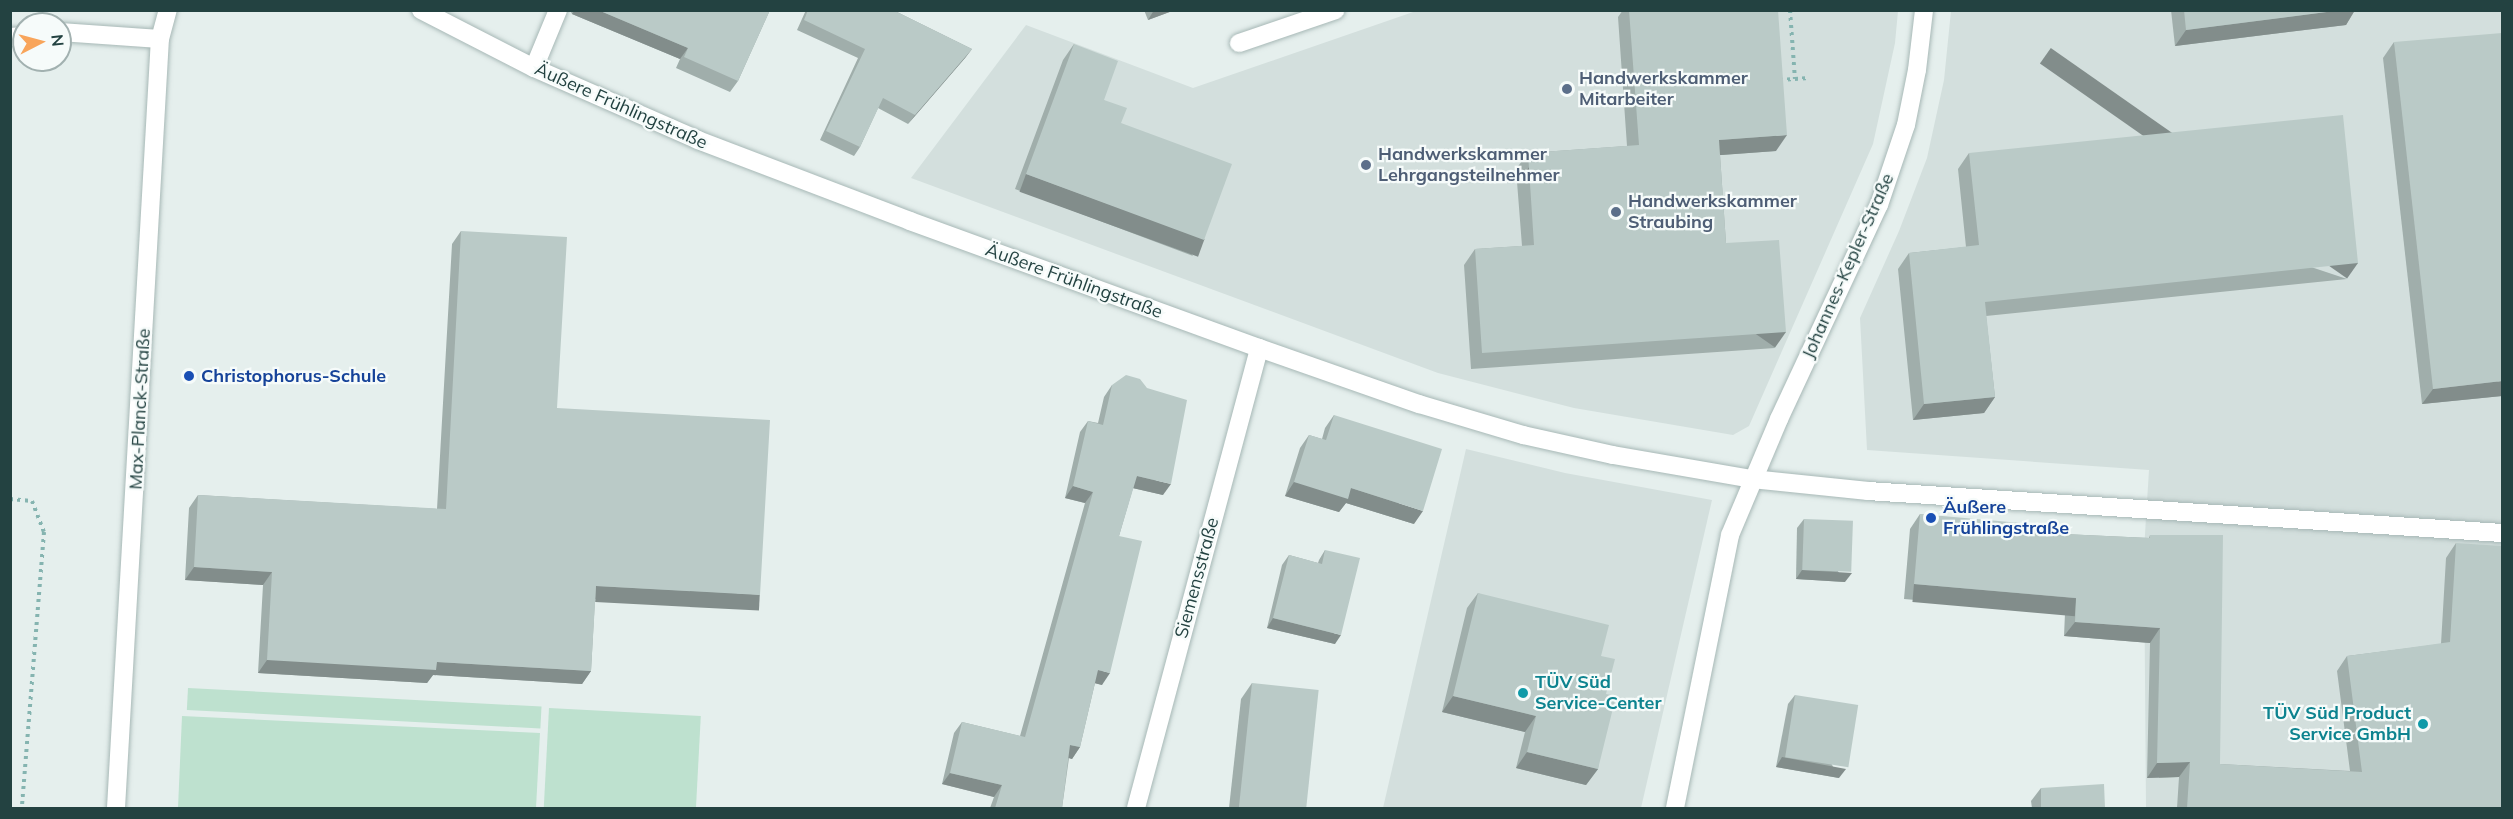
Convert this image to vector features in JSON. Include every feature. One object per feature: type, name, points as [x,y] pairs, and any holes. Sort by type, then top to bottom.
[{"type":"street","name":"Max-Planck-Straße","points":[[116,808],[160,39],[168,10]]},
{"type":"street","name":"Äußere Frühlingstraße","points":[[421,10],[534,68],[698,140],[910,221],[1259,348],[1419,404],[1523,435],[1613,455],[1752,479],[1981,500],[2502,533]]},
{"type":"street","points":[[534,68],[558,10]]},
{"type":"street","points":[[1239,43],[1336,10]]},
{"type":"street","name":"Johannes-Kepler-Straße","points":[[1752,479],[1879,205],[1906,125],[1917,70],[1924,10]]},
{"type":"street","points":[[72,33],[160,39]]},
{"type":"street","name":"Siemensstraße","points":[[1136,808],[1259,348]]},
{"type":"street","points":[[1675,808],[1730,535],[1752,479]]},
{"type":"path","points":[[1790,10],[1795,79]]},
{"type":"path","points":[[1771,81],[1809,78]]},
{"type":"path","points":[[10,500],[32,501],[44,532],[22,808]]},
{"type":"shaded area","points":[[1416,11],[1898,11],[1895,43],[1873,144],[1749,426],[1733,435],[1574,408],[1438,373],[911,178],[1026,25],[1193,88]]},
{"type":"shaded area","points":[[1951,11],[2502,11],[2502,808],[2146,808],[2144,550],[2149,470],[1867,450],[1860,318],[1899,231],[1927,158],[1944,80]]},
{"type":"shaded area","points":[[1466,449],[1565,473],[1712,500],[1641,808],[1383,808]]},
{"type":"green space","points":[[188,688],[542,707],[540,728],[187,710]]},
{"type":"green space","points":[[549,708],[701,716],[696,808],[544,808]]},
{"type":"green space","points":[[182,716],[540,733],[536,808],[178,808]]},
{"type":"building","points":[[598,10],[770,10],[738,81],[684,57],[688,48]]},
{"type":"building","points":[[808,10],[893,10],[972,49],[915,115],[883,98],[860,147],[826,131],[865,49],[804,20]]},
{"type":"building","name":"Handwerkskammer Straubing","points":[[1629,10],[1778,10],[1787,135],[1719,140],[1726,243],[1779,240],[1786,332],[1482,353],[1475,249],[1534,245],[1528,153],[1639,145]]},
{"type":"building","points":[[2184,10],[2342,10],[2186,30]]},
{"type":"building","points":[[2502,33],[2502,381],[2433,389],[2394,42]]},
{"type":"building","points":[[1074,44],[1118,61],[1104,100],[1127,108],[1121,123],[1232,164],[1204,240],[1026,174]]},
{"type":"building","points":[[2343,115],[2358,263],[1985,302],[1995,397],[1924,404],[1909,253],[1979,245],[1969,153]]},
{"type":"building","points":[[461,231],[567,237],[557,408],[770,420],[760,595],[596,586],[591,671],[437,662],[436,670],[267,660],[272,572],[194,567],[198,495],[446,509]]},
{"type":"building","points":[[1126,375],[1140,379],[1147,388],[1187,400],[1171,484],[1137,476],[1119,536],[1142,541],[1110,673],[1098,670],[1080,747],[1070,745],[1062,808],[995,808],[1002,785],[950,773],[962,722],[1025,737],[1093,492],[1073,486],[1088,421],[1103,425],[1112,385]]},
{"type":"building","points":[[1334,415],[1442,449],[1423,511],[1351,488],[1348,499],[1294,482],[1309,435],[1326,440]]},
{"type":"building","points":[[1920,514],[2043,525],[2042,533],[2150,538],[2150,535],[2223,535],[2220,764],[2362,772],[2347,656],[2450,642],[2456,543],[2502,546],[2502,808],[2187,808],[2190,762],[2157,763],[2160,628],[2075,622],[2076,598],[1914,584]]},
{"type":"building","points":[[1804,519],[1853,521],[1851,572],[1802,570]]},
{"type":"building","points":[[1325,550],[1360,558],[1341,635],[1273,618],[1289,555],[1322,564]]},
{"type":"building","name":"TÜV Süd Service-Center","points":[[1478,593],[1609,625],[1601,656],[1615,659],[1606,694],[1616,696],[1598,769],[1527,752],[1536,716],[1453,696]]},
{"type":"building","points":[[1252,683],[1319,690],[1306,808],[1239,808]]},
{"type":"building","points":[[1795,695],[1858,705],[1848,767],[1785,757]]},
{"type":"building","points":[[2104,784],[2105,808],[2041,808],[2041,788]]},
{"type":"place","name":"Handwerkskammer Mitarbeiter","points":[[1567,89]]},
{"type":"place","name":"Handwerkskammer Lehrgangsteilnehmer","points":[[1366,165]]},
{"type":"place","name":"Handwerkskammer Straubing","points":[[1616,212]]},
{"type":"place","name":"Christophorus-Schule","points":[[189,376]]},
{"type":"place","name":"Äußere Frühlingstraße","points":[[1931,518]]},
{"type":"place","name":"TÜV Süd Service-Center","points":[[1523,693]]},
{"type":"place","name":"TÜV Süd Product Service GmbH","points":[[2423,724]]}]
